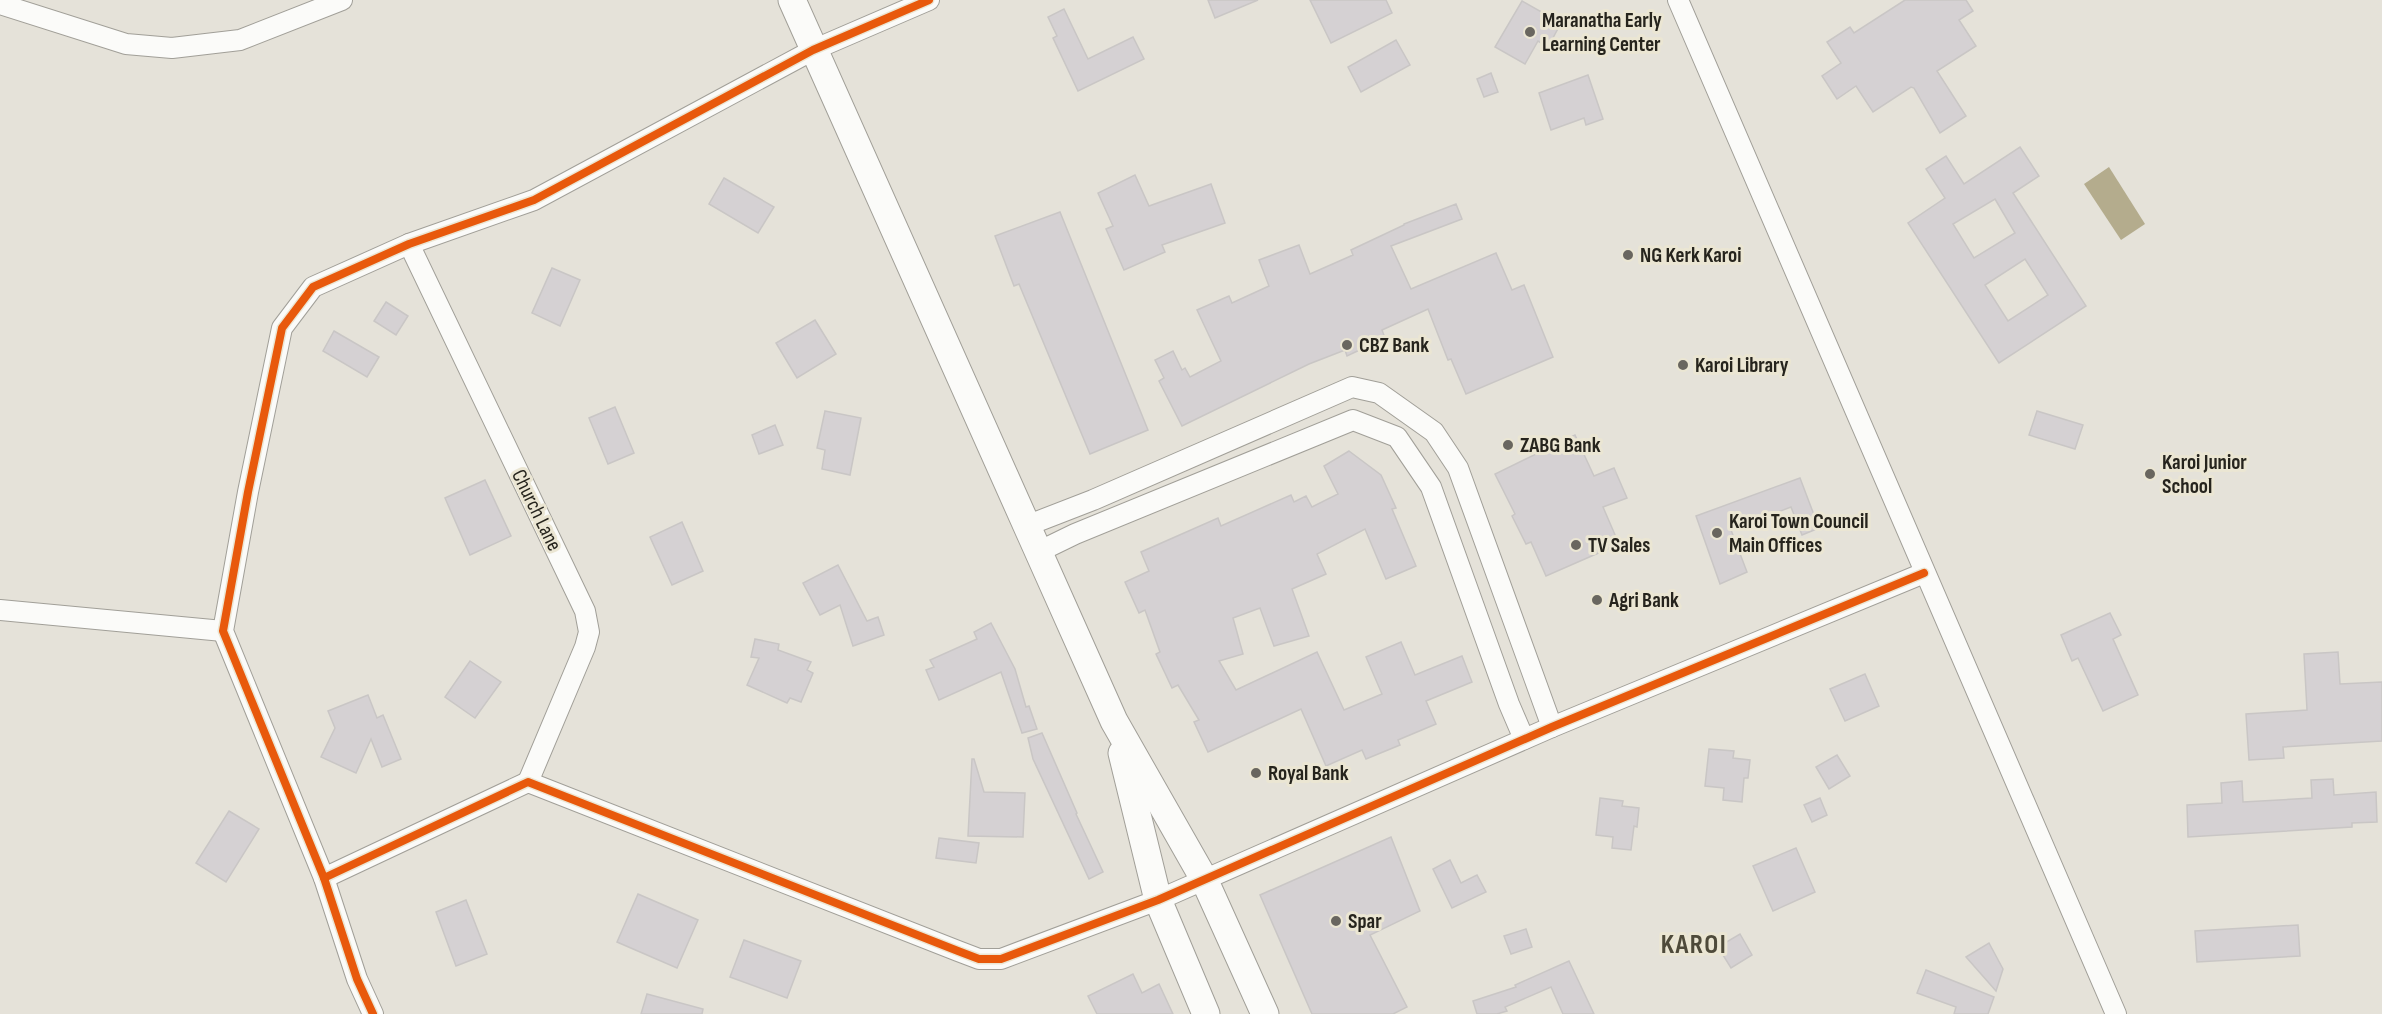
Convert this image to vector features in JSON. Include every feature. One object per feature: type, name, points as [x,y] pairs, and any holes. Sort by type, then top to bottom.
[{"type":"street","points":[[0,4],[126,44],[172,48],[240,40],[342,0]]},
{"type":"street","points":[[792,0],[1114,721],[1204,879],[1265,1014]]},
{"type":"street","points":[[373,1014],[357,979],[324,878],[223,631],[248,492],[282,328],[313,287],[409,244],[534,200],[813,50],[929,0]]},
{"type":"street","points":[[1678,0],[2116,1014]]},
{"type":"street","name":"Church Lane","points":[[409,244],[585,611],[589,632],[585,647],[528,782]]},
{"type":"street","points":[[1026,526],[1093,500],[1352,387],[1379,393],[1434,432],[1458,468],[1552,727]]},
{"type":"street","points":[[1280,418],[1292,445]]},
{"type":"street","points":[[1038,552],[1075,534],[1353,420],[1397,437],[1431,487],[1509,704],[1524,739]]},
{"type":"street","points":[[1458,564],[1489,554]]},
{"type":"street","points":[[324,878],[528,782],[979,959],[1001,959],[1158,900],[1552,727],[1924,573]]},
{"type":"street","points":[[0,610],[223,631]]},
{"type":"street","points":[[1114,721],[1158,900],[1206,1014]]},
{"type":"shaded area","points":[[2109,167],[2145,224],[2121,240],[2084,184]]},
{"type":"building","points":[[1208,0],[1258,0],[1215,18]]},
{"type":"building","points":[[1310,0],[1386,0],[1392,13],[1331,43]]},
{"type":"building","points":[[1905,0],[1966,0],[1973,11],[1959,20],[1976,46],[1937,71],[1966,116],[1940,133],[1914,88],[1911,87],[1873,112],[1856,86],[1837,99],[1822,76],[1841,63],[1827,42],[1850,27],[1854,33]]},
{"type":"building","name":"Maranatha Early Learning Center","points":[[1522,1],[1561,23],[1548,47],[1538,41],[1525,64],[1495,47]]},
{"type":"building","points":[[1064,9],[1088,59],[1133,37],[1144,59],[1078,91],[1053,38],[1057,36],[1048,17]]},
{"type":"building","points":[[1396,40],[1410,65],[1361,92],[1348,67]]},
{"type":"building","points":[[1491,73],[1498,92],[1484,97],[1477,79]]},
{"type":"building","points":[[1588,75],[1603,119],[1586,125],[1584,118],[1551,130],[1539,93]]},
{"type":"building","points":[[2020,147],[2039,176],[2013,193],[2086,306],[1999,363],[1908,223],[1945,198],[1926,169],[1946,156],[1964,184]],"holes":[[[1995,199],[2015,233],[1974,258],[1953,224]],[[2025,259],[2048,295],[2008,321],[1985,285]]]},
{"type":"building","points":[[1135,175],[1149,206],[1211,184],[1225,223],[1162,245],[1165,252],[1124,270],[1106,229],[1113,226],[1098,193]]},
{"type":"building","points":[[724,178],[774,207],[758,233],[709,204]]},
{"type":"building","points":[[1456,204],[1462,219],[1391,246],[1411,289],[1496,253],[1512,290],[1524,285],[1553,357],[1466,394],[1451,359],[1448,360],[1428,309],[1382,330],[1385,338],[1347,356],[1345,350],[1309,364],[1182,426],[1159,381],[1164,378],[1155,360],[1173,351],[1182,370],[1185,368],[1190,377],[1221,361],[1197,310],[1229,296],[1232,303],[1269,286],[1259,260],[1299,245],[1310,274],[1353,255],[1351,250],[1404,224]]},
{"type":"building","points":[[1060,212],[1148,430],[1090,454],[1019,284],[1014,286],[995,236]]},
{"type":"building","points":[[552,268],[580,280],[560,326],[532,313]]},
{"type":"building","points":[[386,302],[408,316],[396,335],[374,321]]},
{"type":"building","points":[[815,320],[836,354],[797,378],[776,343]]},
{"type":"building","points":[[334,331],[379,357],[367,377],[323,351]]},
{"type":"building","points":[[615,407],[634,453],[608,464],[589,418]]},
{"type":"building","points":[[825,411],[861,418],[850,475],[822,469],[825,450],[817,448]]},
{"type":"building","points":[[2037,411],[2083,425],[2075,449],[2029,435]]},
{"type":"building","points":[[775,425],[783,445],[759,454],[752,435]]},
{"type":"building","points":[[1575,435],[1594,476],[1614,468],[1627,498],[1603,507],[1619,544],[1546,576],[1531,542],[1526,544],[1512,516],[1515,514],[1495,474]]},
{"type":"building","points":[[1349,451],[1381,475],[1396,508],[1392,509],[1416,566],[1386,579],[1365,529],[1317,554],[1326,574],[1292,589],[1309,636],[1274,646],[1260,608],[1233,618],[1243,654],[1219,661],[1236,690],[1317,652],[1344,710],[1382,694],[1366,657],[1401,642],[1415,675],[1462,656],[1472,682],[1426,701],[1436,724],[1398,740],[1400,745],[1366,759],[1362,750],[1326,766],[1301,709],[1208,752],[1194,722],[1199,720],[1178,685],[1172,688],[1156,654],[1160,652],[1145,610],[1139,613],[1125,582],[1149,571],[1141,552],[1218,518],[1221,526],[1291,495],[1294,502],[1306,496],[1312,507],[1338,494],[1324,466]]},
{"type":"building","name":"Karoi Town Council Main Offices","points":[[1800,478],[1819,528],[1802,535],[1791,507],[1731,530],[1747,572],[1720,584],[1696,516]]},
{"type":"building","points":[[485,480],[511,536],[470,555],[445,498]]},
{"type":"building","points":[[682,522],[703,571],[672,585],[650,537]]},
{"type":"building","points":[[838,565],[867,621],[878,617],[884,635],[853,646],[840,605],[820,615],[803,583]]},
{"type":"building","points":[[2110,613],[2121,635],[2113,639],[2138,695],[2103,711],[2078,658],[2072,661],[2061,635]]},
{"type":"building","points":[[991,623],[1015,669],[1026,707],[1029,706],[1037,729],[1022,733],[1001,672],[939,700],[926,670],[934,667],[930,660],[977,639],[974,632]]},
{"type":"building","points":[[755,639],[779,644],[778,650],[811,662],[807,670],[813,673],[801,702],[790,698],[787,703],[747,685],[759,658],[751,657]]},
{"type":"building","points":[[2338,652],[2340,684],[2382,682],[2382,741],[2283,747],[2284,758],[2249,760],[2246,714],[2307,710],[2304,654]]},
{"type":"building","points":[[470,661],[501,682],[475,718],[445,697]]},
{"type":"building","points":[[1865,674],[1879,706],[1845,721],[1830,689]]},
{"type":"building","points":[[368,695],[377,718],[383,715],[401,759],[382,767],[371,739],[356,773],[321,757],[335,728],[328,711]]},
{"type":"building","points":[[1042,733],[1103,872],[1089,879],[1033,759],[1028,738]]},
{"type":"building","points":[[1709,749],[1734,751],[1733,758],[1750,760],[1748,778],[1744,778],[1742,802],[1723,800],[1724,788],[1705,786]]},
{"type":"building","points":[[1837,755],[1850,776],[1829,789],[1816,767]]},
{"type":"building","points":[[972,759],[974,759],[984,792],[1025,793],[1023,837],[968,836]]},
{"type":"building","points":[[2333,779],[2334,795],[2376,792],[2377,822],[2352,823],[2352,827],[2188,837],[2187,805],[2222,803],[2221,783],[2242,781],[2243,802],[2312,798],[2311,780]]},
{"type":"building","points":[[1600,798],[1623,801],[1622,806],[1639,808],[1631,850],[1612,848],[1613,837],[1596,835]]},
{"type":"building","points":[[1820,798],[1827,815],[1812,822],[1804,805]]},
{"type":"building","points":[[229,811],[259,829],[226,882],[196,863]]},
{"type":"building","name":"Spar","points":[[1391,837],[1420,911],[1370,935],[1407,1007],[1393,1014],[1312,1014],[1260,895]]},
{"type":"building","points":[[939,838],[979,843],[976,863],[936,858]]},
{"type":"building","points":[[1796,848],[1815,892],[1773,911],[1753,866]]},
{"type":"building","points":[[1450,860],[1461,883],[1477,875],[1486,892],[1452,908],[1433,869]]},
{"type":"building","points":[[638,894],[698,920],[677,968],[617,942]]},
{"type":"building","points":[[466,900],[487,954],[456,966],[436,912]]},
{"type":"building","points":[[2298,925],[2300,956],[2197,962],[2195,931]]},
{"type":"building","points":[[1526,929],[1532,947],[1511,954],[1504,936]]},
{"type":"building","points":[[1740,934],[1752,955],[1731,968],[1718,947]]},
{"type":"building","points":[[744,940],[801,961],[787,998],[730,977]]},
{"type":"building","points":[[1989,943],[2003,969],[1996,991],[1966,957]]},
{"type":"building","points":[[1569,961],[1594,1014],[1563,1014],[1551,987],[1505,1007],[1507,1011],[1497,1014],[1477,1014],[1473,1001],[1516,987],[1515,985]]},
{"type":"building","points":[[1926,970],[1994,997],[1988,1014],[1954,1014],[1956,1007],[1917,993]]},
{"type":"building","points":[[1133,974],[1142,993],[1159,984],[1173,1014],[1097,1014],[1088,996]]},
{"type":"building","points":[[647,994],[703,1009],[702,1014],[641,1014]]},
{"type":"cycle path","points":[[373,1014],[357,979],[324,878],[223,631],[248,492],[282,328],[313,287],[409,244],[534,200],[813,50],[929,0]]},
{"type":"cycle path","points":[[324,878],[528,782],[979,959],[1001,959],[1158,900],[1552,727],[1924,573]]},
{"type":"place","name":"Maranatha Early Learning Center","points":[[1530,32]]},
{"type":"place","name":"NG Kerk Karoi","points":[[1628,255]]},
{"type":"place","name":"CBZ Bank","points":[[1347,345]]},
{"type":"place","name":"Karoi Library","points":[[1683,365]]},
{"type":"place","name":"ZABG Bank","points":[[1508,445]]},
{"type":"place","name":"Karoi Junior School","points":[[2150,474]]},
{"type":"place","name":"Karoi Town Council Main Offices","points":[[1717,533]]},
{"type":"place","name":"TV Sales","points":[[1576,545]]},
{"type":"place","name":"Agri Bank","points":[[1597,600]]},
{"type":"place","name":"Royal Bank","points":[[1256,773]]},
{"type":"place","name":"Spar","points":[[1336,921]]},
{"type":"district","name":"KAROI","points":[[1694,944]]}]
